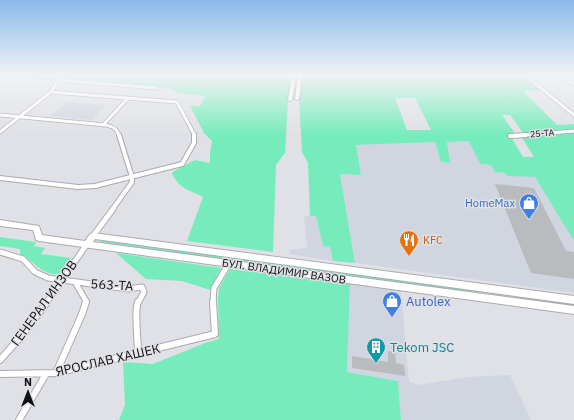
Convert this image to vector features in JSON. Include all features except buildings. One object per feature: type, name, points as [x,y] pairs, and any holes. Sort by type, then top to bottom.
[{"type":"main road","name":"БУЛ. ВЛАДИМИР ВАЗОВ","points":[[0,223],[36,228],[39,238],[574,310]]},
{"type":"main road","points":[[87,244],[93,236]]},
{"type":"main road","name":"БУЛ. ВЛАДИМИР ВАЗОВ","points":[[93,236],[574,300]]},
{"type":"street","points":[[0,132],[47,96]]},
{"type":"street","points":[[0,178],[78,187],[95,186],[182,164],[194,143],[195,134],[177,102],[97,96]]},
{"type":"street","points":[[290,100],[291,96]]},
{"type":"street","points":[[550,96],[574,115]]},
{"type":"street","points":[[103,124],[128,98]]},
{"type":"street","points":[[0,115],[103,124],[114,127],[120,134],[132,177],[131,185],[93,236]]},
{"type":"street","name":"25-ТА","points":[[510,136],[574,131]]},
{"type":"street","name":"ГЕНЕРАЛ ИНЗОВ","points":[[0,360],[16,342],[63,280],[87,244]]},
{"type":"street","name":"563-ТА","points":[[0,252],[11,254],[23,259],[35,272],[40,275],[75,282],[128,289],[142,287],[144,292],[136,306],[135,312],[137,318],[138,352]]},
{"type":"street","name":"ЯРОСЛАВ ХАШЕК","points":[[0,374],[56,373],[215,334],[214,288],[226,268]]},
{"type":"street","points":[[56,373],[82,314],[86,301],[75,282]]},
{"type":"street","points":[[18,420],[46,374]]},
{"type":"shaded area","points":[[67,102],[106,105],[92,120],[51,116]]},
{"type":"shaded area","points":[[470,141],[480,164],[491,165],[495,172],[535,177],[572,238],[574,238],[574,293],[355,263],[340,174],[361,175],[356,145],[435,142],[441,162],[449,163],[447,142]]},
{"type":"shaded area","points":[[316,215],[323,246],[330,247],[333,261],[290,254],[289,250],[307,248],[304,216]]},
{"type":"shaded area","points":[[350,284],[401,291],[409,381],[419,385],[468,377],[510,375],[531,420],[401,420],[398,381],[347,372]]},
{"type":"green space","points":[[202,96],[289,96],[285,153],[276,165],[273,252],[187,241],[203,197],[183,187],[176,181],[172,174],[174,171],[195,160],[210,163],[212,141],[204,133],[190,106],[200,106],[206,96]]},
{"type":"green space","points":[[300,96],[528,96],[557,125],[574,124],[574,131],[524,134],[510,115],[502,115],[516,135],[511,137],[523,157],[534,157],[521,136],[574,132],[574,238],[572,238],[535,177],[507,176],[505,173],[495,172],[491,165],[480,164],[469,141],[447,142],[450,163],[441,162],[435,142],[356,145],[361,175],[340,174],[355,263],[333,261],[330,247],[323,246],[316,216],[310,216],[308,163],[302,152]],"holes":[[[395,98],[415,98],[431,130],[407,130]]]},
{"type":"green space","points":[[0,237],[36,242],[34,246],[45,248],[41,254],[71,258],[61,273],[50,273],[39,268],[20,254],[20,249],[0,246]]},
{"type":"green space","points":[[101,240],[482,290],[482,292],[442,289],[100,242]]},
{"type":"green space","points":[[116,253],[221,268],[210,290],[182,281],[146,279]]},
{"type":"green space","points":[[230,269],[350,284],[347,372],[398,381],[401,420],[119,420],[125,405],[123,362],[153,364],[205,343],[219,339],[219,288]]},
{"type":"place","name":"HomeMax","points":[[529,220]]},
{"type":"place","name":"KFC","points":[[409,257]]},
{"type":"place","name":"Autolex","points":[[392,318]]},
{"type":"place","name":"Tekom JSC","points":[[376,364]]}]
